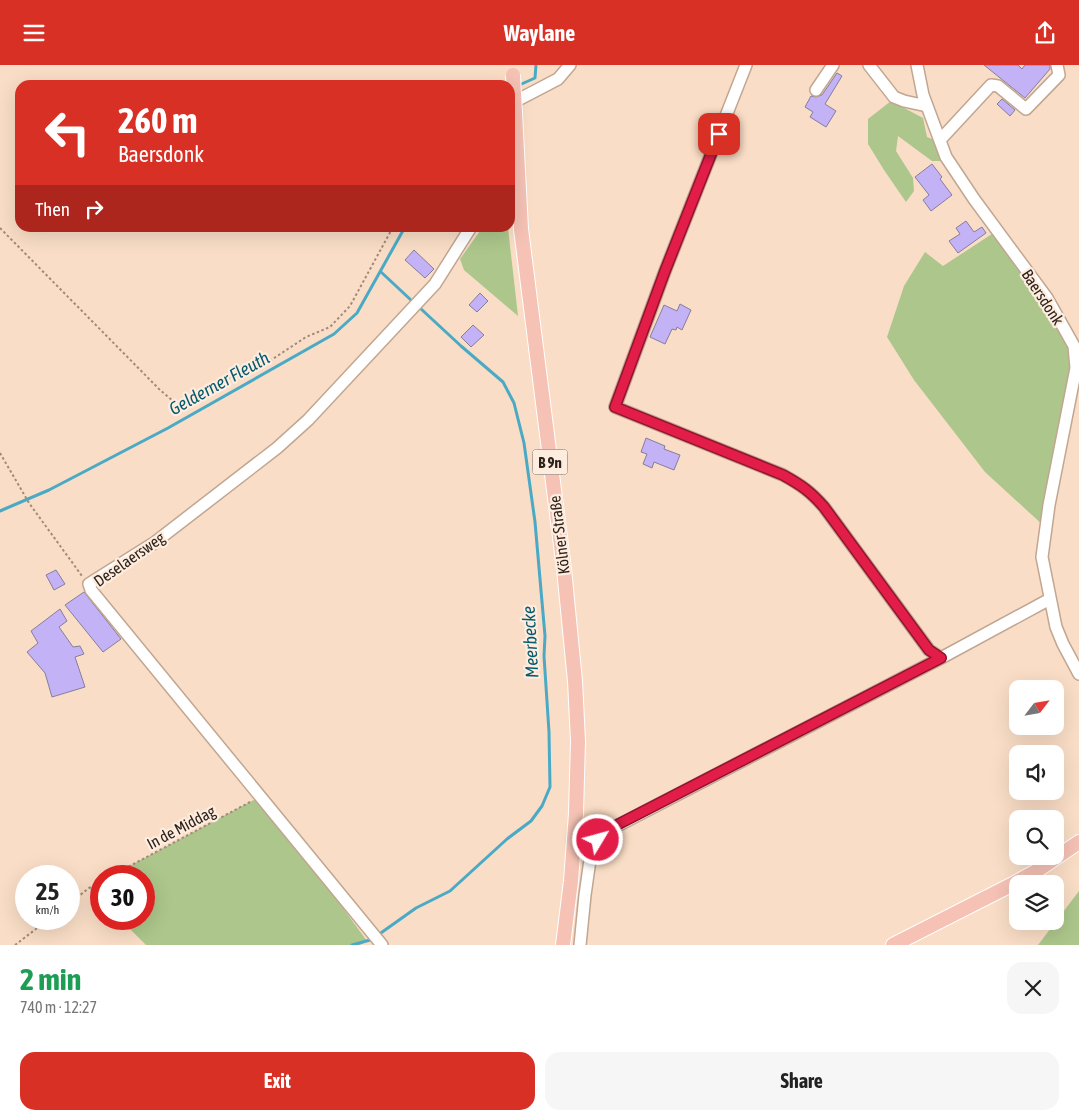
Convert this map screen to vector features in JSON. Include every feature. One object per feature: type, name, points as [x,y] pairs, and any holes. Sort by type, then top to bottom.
[{"type":"main road","name":"Kölner Straße","points":[[515,149],[521,229],[564,569],[575,681],[578,741],[576,813],[571,881],[563,945]]},
{"type":"main road","points":[[893,945],[1011,885],[1038,870],[1079,842]]},
{"type":"street","points":[[515,107],[558,79],[570,65]]},
{"type":"street","points":[[746,65],[665,271],[615,407],[783,475],[812,494],[824,507],[929,650],[941,658]]},
{"type":"street","points":[[816,90],[832,65]]},
{"type":"street","points":[[869,65],[894,97],[927,106]]},
{"type":"street","name":"Baersdonk","points":[[917,65],[923,95],[946,157],[974,199],[1047,298],[1074,345],[1076,368],[1049,505],[1042,557],[1056,627],[1079,674]]},
{"type":"street","points":[[940,140],[991,85],[998,86],[1026,109],[1059,75],[1057,65]]},
{"type":"street","name":"Deselaersweg","points":[[382,945],[91,590],[89,584],[154,543],[277,448],[308,420],[435,284],[468,232]]},
{"type":"street","points":[[580,945],[590,853],[598,840],[613,827],[941,658],[1050,599]]},
{"type":"path","points":[[0,228],[179,407],[205,390],[238,373],[256,370],[306,337],[330,327],[350,306],[390,232]]},
{"type":"path","points":[[0,453],[29,503],[89,584]]},
{"type":"path","name":"In de Middag","points":[[132,865],[261,796]]},
{"type":"path","points":[[15,945],[35,930]]},
{"type":"green space","points":[[891,101],[923,118],[927,137],[937,141],[945,161],[932,161],[898,136],[896,151],[913,178],[914,191],[906,202],[868,144],[868,119]]},
{"type":"green space","points":[[998,230],[1061,323],[1075,368],[1044,526],[985,472],[914,380],[887,337],[904,286],[925,252],[943,266]]},
{"type":"green space","points":[[479,232],[508,232],[518,316],[464,270],[460,259]]},
{"type":"green space","points":[[261,796],[367,941],[360,945],[146,945],[131,930],[155,930],[155,865],[132,865]]},
{"type":"green space","points":[[1079,891],[1079,945],[1038,945],[1049,930],[1064,930],[1064,911]]},
{"type":"building","points":[[984,65],[1018,65],[1022,69],[1025,65],[1050,65],[1050,69],[1025,98]]},
{"type":"building","points":[[837,73],[842,76],[825,104],[836,111],[826,127],[810,117],[813,112],[805,107],[811,96],[822,95]]},
{"type":"building","points":[[1002,99],[1015,110],[1010,116],[997,104]]},
{"type":"building","points":[[932,164],[952,195],[931,211],[923,200],[929,195],[915,177]]},
{"type":"building","points":[[966,221],[974,232],[982,227],[986,233],[958,253],[949,241],[960,234],[956,228]]},
{"type":"building","points":[[414,250],[434,269],[425,278],[405,260]]},
{"type":"building","points":[[480,293],[488,301],[477,312],[469,305]]},
{"type":"building","points":[[680,304],[691,310],[682,330],[677,327],[676,330],[672,329],[665,344],[650,337],[664,305],[677,311]]},
{"type":"building","points":[[473,325],[484,335],[471,347],[461,337]]},
{"type":"building","points":[[646,438],[665,446],[664,449],[680,455],[674,470],[654,462],[652,468],[643,464],[647,454],[641,452]]},
{"type":"building","points":[[56,570],[65,584],[54,590],[46,575]]},
{"type":"building","points":[[84,592],[121,639],[103,652],[65,605]]},
{"type":"building","points":[[60,609],[67,621],[59,627],[73,647],[80,646],[84,654],[75,657],[85,687],[52,697],[45,673],[27,652],[38,643],[31,631]]},
{"type":"waterway","name":"Gelderner Fleuth","points":[[517,86],[535,78],[536,65]]},
{"type":"waterway","name":"Gelderner Fleuth","points":[[0,511],[49,490],[168,428],[334,334],[357,313],[402,232]]},
{"type":"waterway","name":"Meerbecke","points":[[381,272],[412,301]]},
{"type":"waterway","name":"Meerbecke","points":[[378,935],[416,908],[450,891],[507,839],[531,821],[542,806],[550,787],[549,732],[544,656],[545,636],[535,522],[524,443],[514,403],[503,382],[420,308]]},
{"type":"waterway","name":"Meerbecke","points":[[352,945],[370,940]]},
{"type":"route","points":[[598,840],[613,827],[941,658],[929,650],[824,507],[812,494],[783,475],[615,407],[665,271],[719,134]]}]
